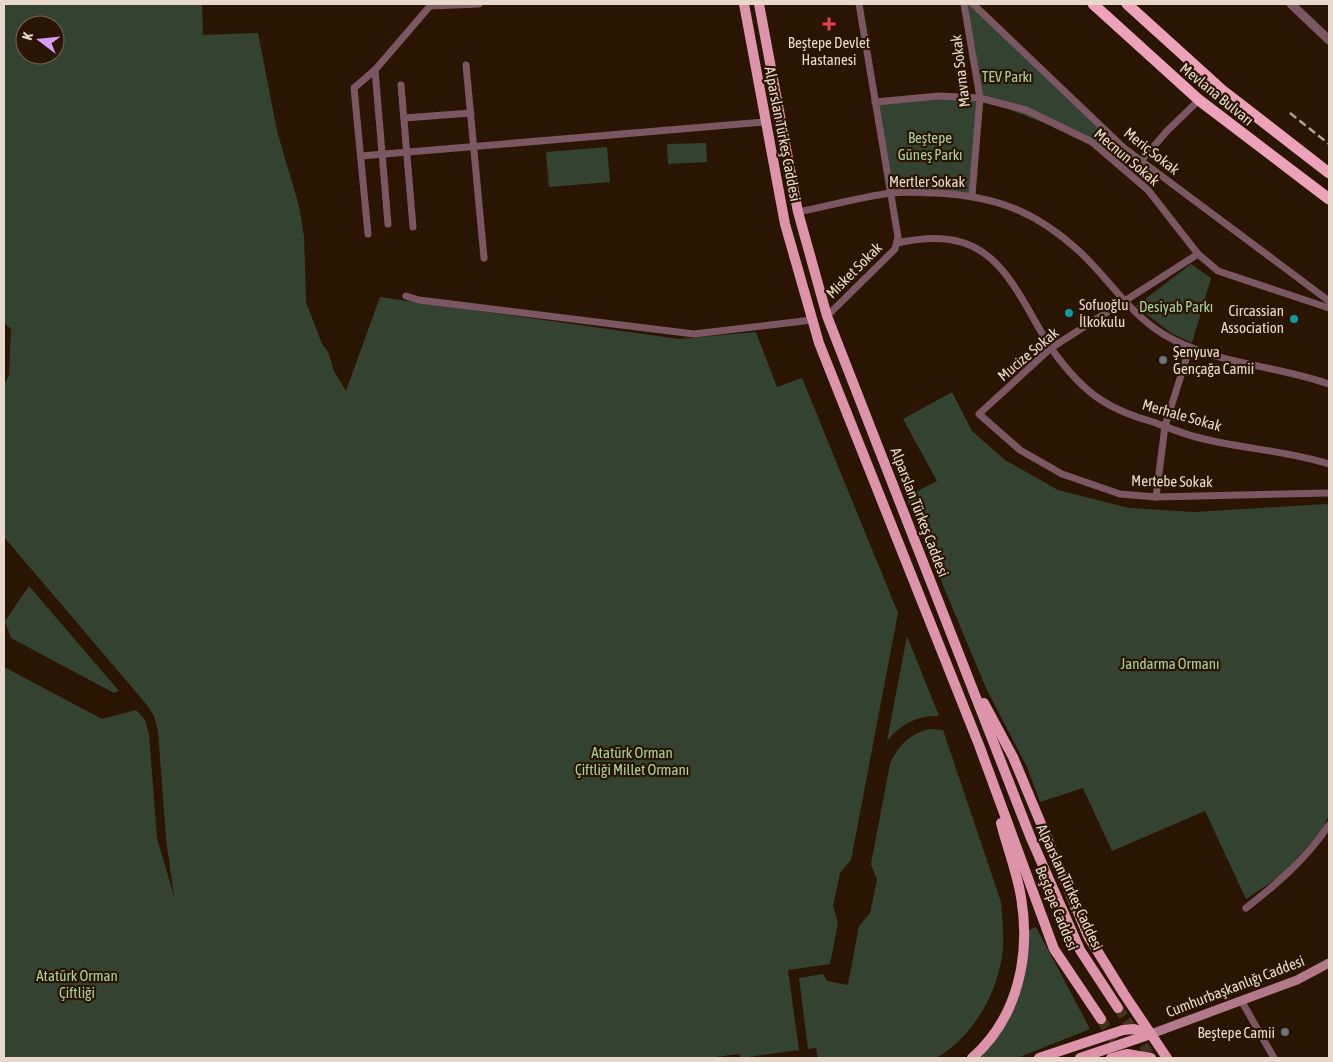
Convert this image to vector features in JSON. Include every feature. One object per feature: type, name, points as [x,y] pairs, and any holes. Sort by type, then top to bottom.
[{"type":"highway","name":"Mevlana Bulvarı","points":[[1093,4],[1199,100],[1329,199]]},
{"type":"highway","name":"Mevlana Bulvarı","points":[[1127,4],[1222,90],[1329,173]]},
{"type":"main road","name":"Alparslan Türkeş Caddesi","points":[[744,4],[785,224],[812,320],[979,745]]},
{"type":"main road","name":"Alparslan Türkeş Caddesi","points":[[759,4],[798,212],[827,316],[1030,836],[1080,950],[1118,1008]]},
{"type":"main road","points":[[966,670],[1013,757],[1088,936],[1167,1058]]},
{"type":"main road","points":[[972,1058],[998,1026],[1009,1008],[1023,966],[1025,940],[1021,896],[979,745]]},
{"type":"main road","name":"Beştepe Caddesi","points":[[979,745],[1054,949],[1101,1019]]},
{"type":"main road","name":"Cumhurbaşkanlığı Caddesi","points":[[1151,1034],[1297,980],[1329,963]]},
{"type":"main road","points":[[1039,1058],[1124,1030],[1134,1029],[1151,1034]]},
{"type":"main road","points":[[1080,1058],[1151,1034]]},
{"type":"main road","points":[[1111,1058],[1127,1054],[1151,1058]]},
{"type":"street","points":[[368,234],[354,88],[375,70],[430,6],[479,4]]},
{"type":"street","name":"Misket Sokak","points":[[827,316],[895,249],[898,237],[859,4]]},
{"type":"street","name":"Mavna Sokak","points":[[964,4],[980,98],[972,195]]},
{"type":"street","name":"Meriç Sokak","points":[[973,4],[1124,148],[1329,301]]},
{"type":"street","points":[[1291,4],[1329,40]]},
{"type":"street","points":[[466,65],[484,258]]},
{"type":"street","points":[[375,70],[388,224]]},
{"type":"street","points":[[401,85],[413,227]]},
{"type":"street","name":"Mecnun Sokak","points":[[875,102],[939,96],[980,98],[1026,110],[1092,142],[1148,190],[1198,254],[1218,271],[1329,308]]},
{"type":"street","points":[[1141,161],[1166,131],[1199,100]]},
{"type":"street","points":[[404,118],[471,113]]},
{"type":"street","points":[[361,156],[765,122]]},
{"type":"street","name":"Mertler Sokak","points":[[798,212],[892,193],[972,195],[1023,210],[1055,230],[1081,252],[1123,301],[1162,333],[1190,347],[1329,384]]},
{"type":"street","name":"Merhale Sokak","points":[[896,243],[929,238],[957,241],[983,254],[1013,283],[1051,348],[1076,380],[1101,401],[1134,416],[1197,437],[1306,457],[1329,464]]},
{"type":"street","name":"Mucize Sokak","points":[[979,414],[1051,348],[1198,254]]},
{"type":"street","points":[[406,296],[419,300],[694,334],[812,320]]},
{"type":"street","points":[[1156,497],[1165,426],[1190,347]]},
{"type":"street","name":"Mertebe Sokak","points":[[979,414],[1020,450],[1062,474],[1120,494],[1156,497],[1329,493]]},
{"type":"street","points":[[1246,908],[1279,883],[1299,864],[1329,825]]},
{"type":"street","points":[[1241,1000],[1274,1058]]},
{"type":"green space","points":[[4,4],[202,4],[203,35],[258,33],[277,131],[299,206],[304,236],[306,302],[322,344],[328,352],[334,371],[346,391],[380,297],[679,339],[756,332],[777,387],[802,378],[898,613],[851,860],[840,873],[833,906],[838,923],[830,964],[788,970],[799,1050],[741,1058],[739,1054],[708,1058],[4,1058],[4,667],[102,719],[136,710],[145,720],[149,734],[157,838],[174,896],[166,838],[158,731],[154,716],[147,705],[4,537],[4,385],[9,375],[11,329],[4,323]]},
{"type":"green space","name":"TEV Parkı","points":[[963,4],[974,4],[1141,161],[980,98]]},
{"type":"green space","name":"Beştepe Güneş Parkı","points":[[980,98],[972,195],[892,193],[875,102]]},
{"type":"green space","points":[[706,143],[707,162],[668,164],[667,144]]},
{"type":"green space","points":[[607,147],[610,182],[549,187],[546,152]]},
{"type":"green space","name":"Desiyab Parkı","points":[[1191,264],[1211,278],[1192,343],[1171,333],[1136,306]]},
{"type":"green space","name":"Jandarma Ormanı","points":[[952,392],[972,431],[1005,460],[1058,490],[1129,508],[1194,512],[1327,504],[1329,507],[1329,815],[1321,832],[1282,875],[1246,899],[1205,811],[1112,851],[1083,788],[1040,802],[1027,767],[986,688],[906,497],[937,481],[903,419]]},
{"type":"green space","points":[[29,586],[119,691],[114,693],[11,638],[5,621]]},
{"type":"green space","points":[[907,636],[939,716],[924,717],[910,722],[904,725],[887,741]]},
{"type":"green space","points":[[929,729],[943,730],[1001,902],[1003,949],[994,986],[988,1000],[971,1027],[961,1039],[937,1058],[818,1058],[816,1048],[808,1049],[799,978],[823,974],[827,981],[848,985],[859,926],[870,913],[877,880],[871,864],[890,764],[897,751],[905,742],[915,734]]},
{"type":"green space","points":[[1036,927],[1090,1029],[1017,1058],[979,1058],[1002,1028],[1017,999],[1026,967],[1029,930]]},
{"type":"tunnel","points":[[1118,1008],[1152,1058]]},
{"type":"tunnel","points":[[1101,1019],[1121,1052]]},
{"type":"railway","points":[[1290,113],[1329,144]]},
{"type":"place","name":"Beştepe Devlet Hastanesi","points":[[829,24]]},
{"type":"place","name":"Sofuoğlu İlkokulu","points":[[1069,313]]},
{"type":"place","name":"Circassian Association","points":[[1294,319]]},
{"type":"place","name":"Şenyuva Gençağa Camii","points":[[1163,360]]},
{"type":"place","name":"Beştepe Camii","points":[[1285,1032]]},
{"type":"park label","name":"Atatürk Orman Çiftliği Millet Ormanı","points":[[632,760]]},
{"type":"park label","name":"Atatürk Orman Çiftliği","points":[[77,984]]}]
